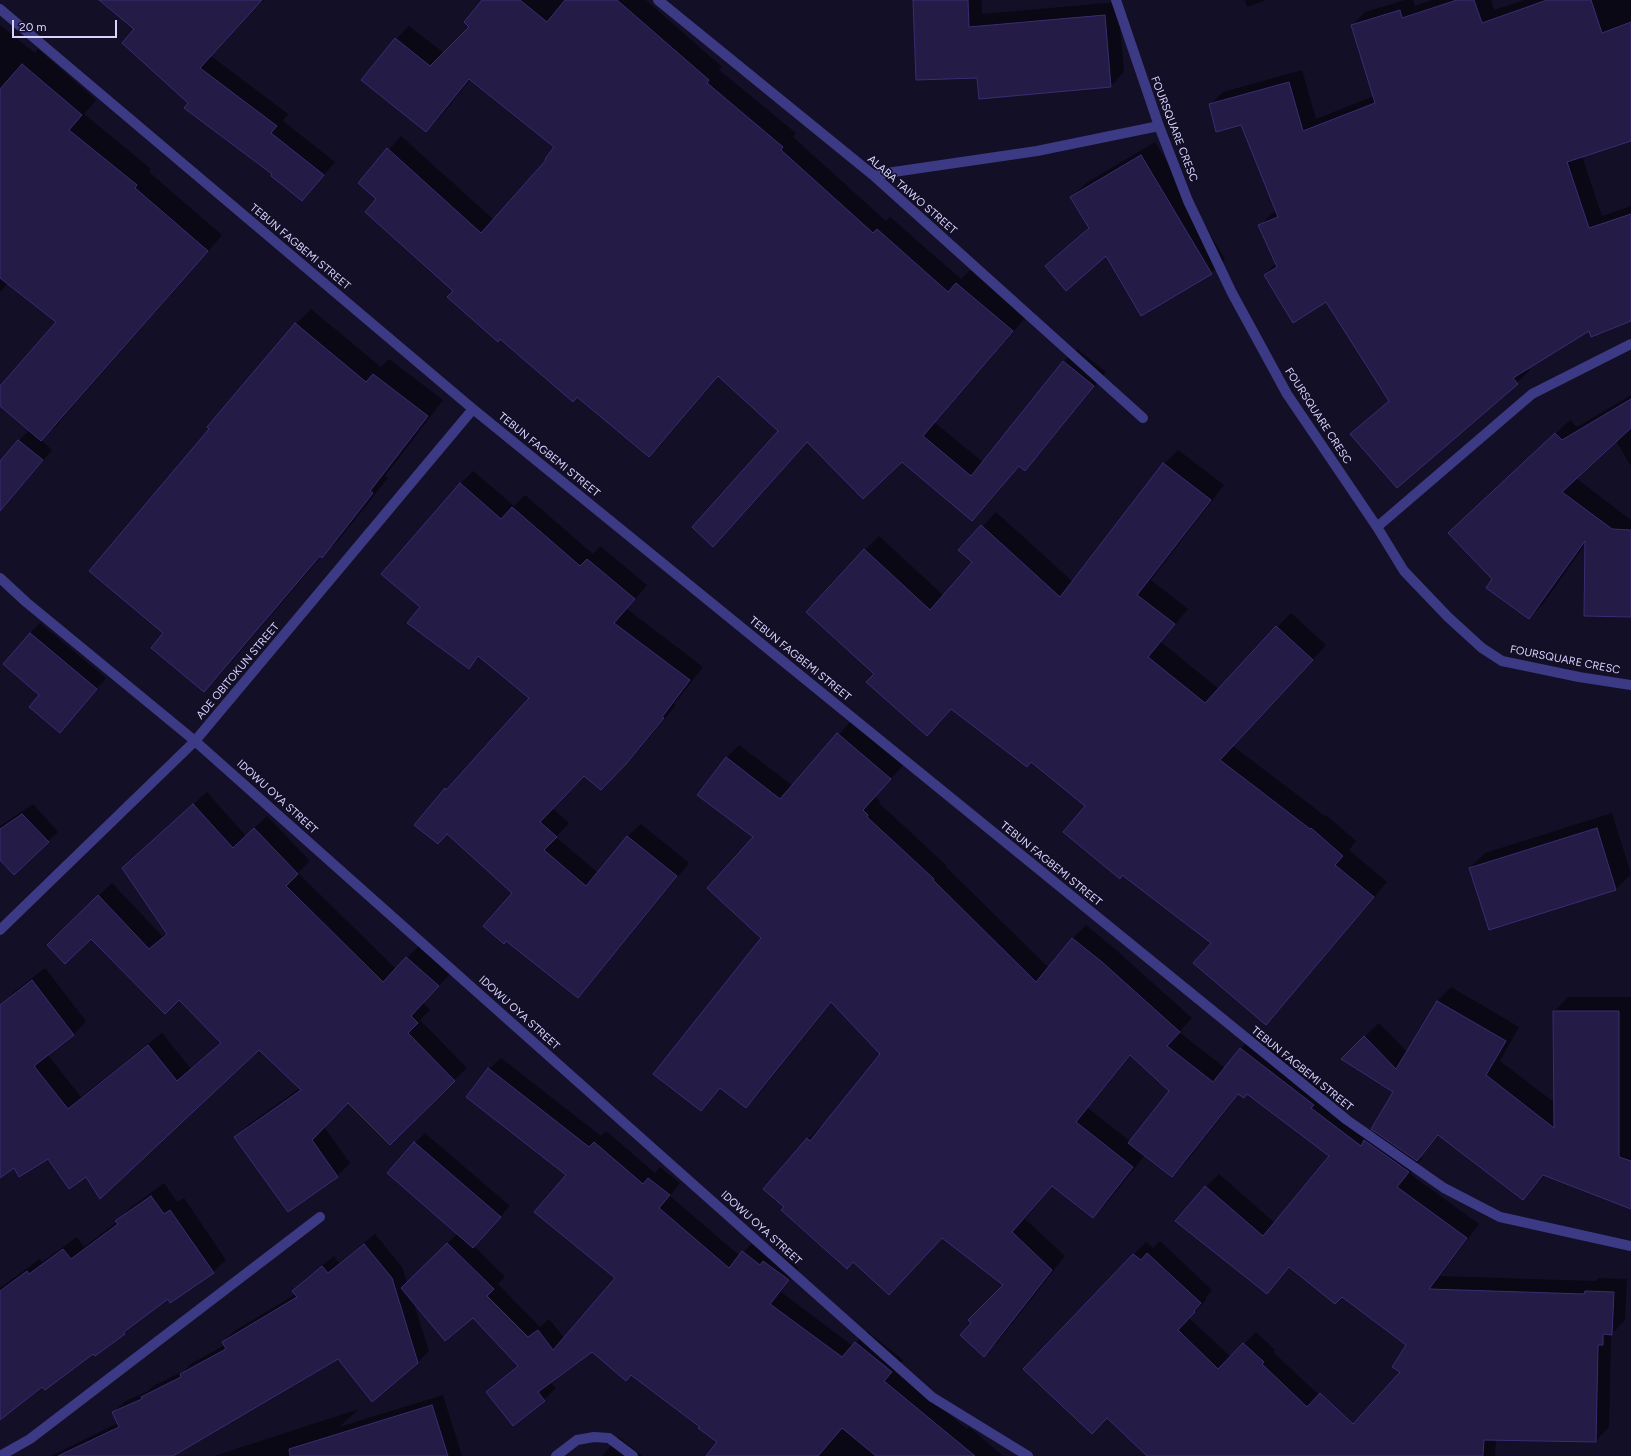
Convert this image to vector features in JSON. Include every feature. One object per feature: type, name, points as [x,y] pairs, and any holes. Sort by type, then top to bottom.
[{"type":"street","name":"ALABA TAIWO STREET","points":[[658,0],[873,175],[1143,418]]},
{"type":"street","name":"FOURSQUARE CRESC","points":[[1116,0],[1159,126],[1188,200],[1232,293],[1287,394],[1377,527],[1404,571],[1448,617],[1482,648],[1502,660],[1580,677],[1631,685]]},
{"type":"street","name":"TEBUN FAGBEMI STREET","points":[[0,9],[473,409],[1347,1120],[1444,1188],[1500,1216],[1631,1246]]},
{"type":"street","points":[[873,175],[1037,151],[1159,126]]},
{"type":"street","points":[[1377,527],[1532,394],[1631,344]]},
{"type":"street","name":"ADE OBITOKUN STREET","points":[[0,930],[195,741],[473,409]]},
{"type":"street","name":"IDOWU OYA STREET","points":[[0,578],[26,602],[195,741],[932,1397],[1028,1456]]},
{"type":"street","points":[[0,1456],[30,1439],[320,1217]]},
{"type":"street","points":[[556,1456],[577,1440],[594,1437],[609,1438],[633,1456]]},
{"type":"building","points":[[99,0],[262,0],[200,68],[277,126],[271,133],[324,175],[302,201],[271,176],[272,174],[184,108],[188,103],[122,43],[134,29]]},
{"type":"building","points":[[482,0],[520,0],[547,22],[565,0],[617,0],[709,80],[707,83],[783,147],[781,150],[873,233],[877,229],[948,292],[956,283],[1013,331],[923,436],[971,476],[1063,361],[1094,386],[1025,471],[1019,466],[972,521],[902,462],[863,499],[807,442],[713,547],[692,527],[778,431],[718,376],[649,457],[577,397],[573,402],[500,339],[498,342],[447,297],[453,291],[365,212],[376,199],[358,183],[387,148],[481,233],[546,160],[545,159],[554,147],[469,79],[426,132],[361,80],[395,38],[430,66],[469,27],[464,22]]},
{"type":"building","points":[[913,0],[968,0],[969,27],[1105,15],[1111,87],[979,99],[977,78],[916,80]]},
{"type":"building","points":[[1457,0],[1474,0],[1482,23],[1547,0],[1591,0],[1602,33],[1631,22],[1631,141],[1567,162],[1589,228],[1631,214],[1631,321],[1591,337],[1589,331],[1513,378],[1518,384],[1397,488],[1350,434],[1389,401],[1326,302],[1293,323],[1264,275],[1277,267],[1258,225],[1278,217],[1241,125],[1216,132],[1209,104],[1289,82],[1303,131],[1375,103],[1351,25],[1400,10],[1402,18]]},
{"type":"building","points":[[22,64],[82,115],[69,130],[137,185],[135,188],[208,251],[41,441],[0,406],[0,386],[56,322],[0,278],[0,89]]},
{"type":"building","points":[[1141,155],[1212,274],[1141,316],[1106,256],[1066,291],[1045,266],[1089,228],[1070,197]]},
{"type":"building","points":[[295,323],[366,382],[373,374],[428,416],[370,491],[373,493],[322,558],[320,556],[204,692],[151,648],[163,633],[89,571],[209,429],[207,427]]},
{"type":"building","points":[[1631,399],[1631,428],[1562,492],[1612,529],[1631,530],[1631,617],[1584,616],[1585,541],[1529,619],[1486,588],[1492,579],[1448,533],[1555,433],[1562,440]]},
{"type":"building","points":[[18,440],[43,460],[0,511],[0,461]]},
{"type":"building","points":[[1163,463],[1211,500],[1137,595],[1175,624],[1148,657],[1205,703],[1276,626],[1313,660],[1220,760],[1310,829],[1311,828],[1343,856],[1335,865],[1374,897],[1266,1025],[1193,963],[1211,943],[1122,875],[1120,879],[1063,832],[1085,806],[1031,762],[1027,767],[951,709],[927,736],[866,682],[874,674],[806,612],[864,549],[930,610],[972,562],[958,550],[981,525],[1060,597]]},
{"type":"building","points":[[460,483],[501,519],[512,507],[580,566],[587,559],[635,599],[614,623],[690,680],[662,717],[664,718],[626,764],[601,790],[584,776],[540,822],[557,837],[544,850],[586,886],[627,836],[677,876],[578,998],[506,941],[504,944],[483,926],[512,893],[447,834],[438,844],[414,825],[445,788],[446,790],[529,698],[478,656],[469,669],[407,623],[420,607],[381,574]]},
{"type":"building","points":[[30,633],[97,689],[60,733],[29,707],[39,695],[3,664]]},
{"type":"building","points":[[837,733],[891,779],[863,810],[868,815],[867,817],[934,879],[933,880],[1036,982],[1072,938],[1102,962],[1180,1032],[1167,1046],[1213,1082],[1240,1048],[1314,1105],[1311,1108],[1361,1146],[1364,1140],[1409,1172],[1397,1187],[1467,1238],[1429,1289],[1584,1294],[1585,1291],[1614,1292],[1612,1335],[1603,1334],[1603,1345],[1598,1345],[1596,1442],[1484,1440],[1483,1456],[1147,1456],[1107,1418],[1092,1434],[1023,1369],[1133,1254],[1141,1260],[1147,1253],[1201,1303],[1194,1311],[1195,1312],[1178,1330],[1218,1369],[1243,1343],[1264,1362],[1262,1364],[1307,1407],[1320,1393],[1353,1424],[1400,1372],[1392,1367],[1406,1345],[1342,1297],[1335,1304],[1289,1267],[1267,1294],[1175,1221],[1205,1186],[1263,1236],[1329,1156],[1247,1094],[1244,1098],[1238,1094],[1172,1177],[1128,1143],[1169,1091],[1130,1055],[1076,1122],[1133,1167],[1093,1218],[1052,1186],[1012,1232],[1052,1270],[984,1357],[960,1335],[971,1323],[968,1320],[1003,1285],[942,1238],[889,1295],[853,1262],[847,1269],[781,1210],[784,1207],[763,1189],[807,1138],[810,1141],[880,1054],[831,1002],[746,1108],[720,1088],[701,1111],[653,1074],[761,938],[707,888],[753,837],[697,795],[726,757],[780,799]]},
{"type":"building","points":[[193,804],[233,848],[254,828],[298,874],[286,886],[383,982],[406,957],[439,986],[411,1016],[418,1023],[408,1033],[455,1081],[390,1145],[348,1103],[312,1140],[338,1177],[288,1212],[234,1137],[301,1090],[259,1050],[100,1199],[86,1177],[69,1189],[48,1159],[19,1177],[14,1168],[0,1178],[0,1005],[32,980],[74,1035],[34,1066],[68,1109],[148,1045],[177,1081],[221,1043],[179,1000],[165,1014],[91,939],[65,964],[47,945],[98,895],[149,949],[167,934],[122,868]]},
{"type":"building","points":[[22,814],[49,842],[14,875],[0,860],[0,829]]},
{"type":"building","points":[[1597,828],[1616,890],[1489,930],[1469,868]]},
{"type":"building","points":[[1437,1001],[1506,1041],[1486,1075],[1554,1128],[1553,1011],[1619,1011],[1619,1157],[1631,1161],[1631,1209],[1543,1175],[1523,1200],[1438,1135],[1417,1161],[1371,1129],[1393,1092],[1341,1059],[1364,1036],[1396,1069]]},
{"type":"building","points":[[488,1068],[589,1147],[594,1142],[643,1184],[648,1178],[670,1195],[659,1208],[729,1268],[742,1251],[760,1265],[763,1261],[789,1280],[770,1304],[842,1357],[855,1342],[892,1372],[884,1381],[975,1456],[876,1456],[842,1428],[818,1456],[706,1456],[717,1442],[698,1428],[700,1427],[631,1375],[626,1381],[592,1352],[538,1392],[545,1401],[513,1426],[486,1392],[518,1366],[473,1318],[445,1341],[401,1288],[447,1243],[494,1289],[487,1296],[528,1337],[538,1330],[553,1350],[615,1278],[534,1212],[566,1175],[466,1097]]},
{"type":"building","points":[[414,1142],[501,1217],[473,1248],[387,1173]]},
{"type":"building","points":[[151,1196],[164,1214],[170,1210],[214,1273],[170,1303],[168,1299],[95,1356],[93,1354],[45,1390],[42,1387],[0,1420],[0,1291],[27,1271],[29,1274],[63,1249],[71,1259],[118,1224],[115,1221]]},
{"type":"building","points":[[364,1244],[392,1278],[418,1363],[372,1402],[338,1359],[173,1456],[58,1456],[119,1427],[112,1412],[142,1399],[141,1397],[181,1377],[180,1374],[226,1349],[222,1342],[297,1297],[292,1291],[322,1266],[328,1273]]},
{"type":"building","points":[[432,1405],[448,1456],[290,1456],[289,1449]]}]
